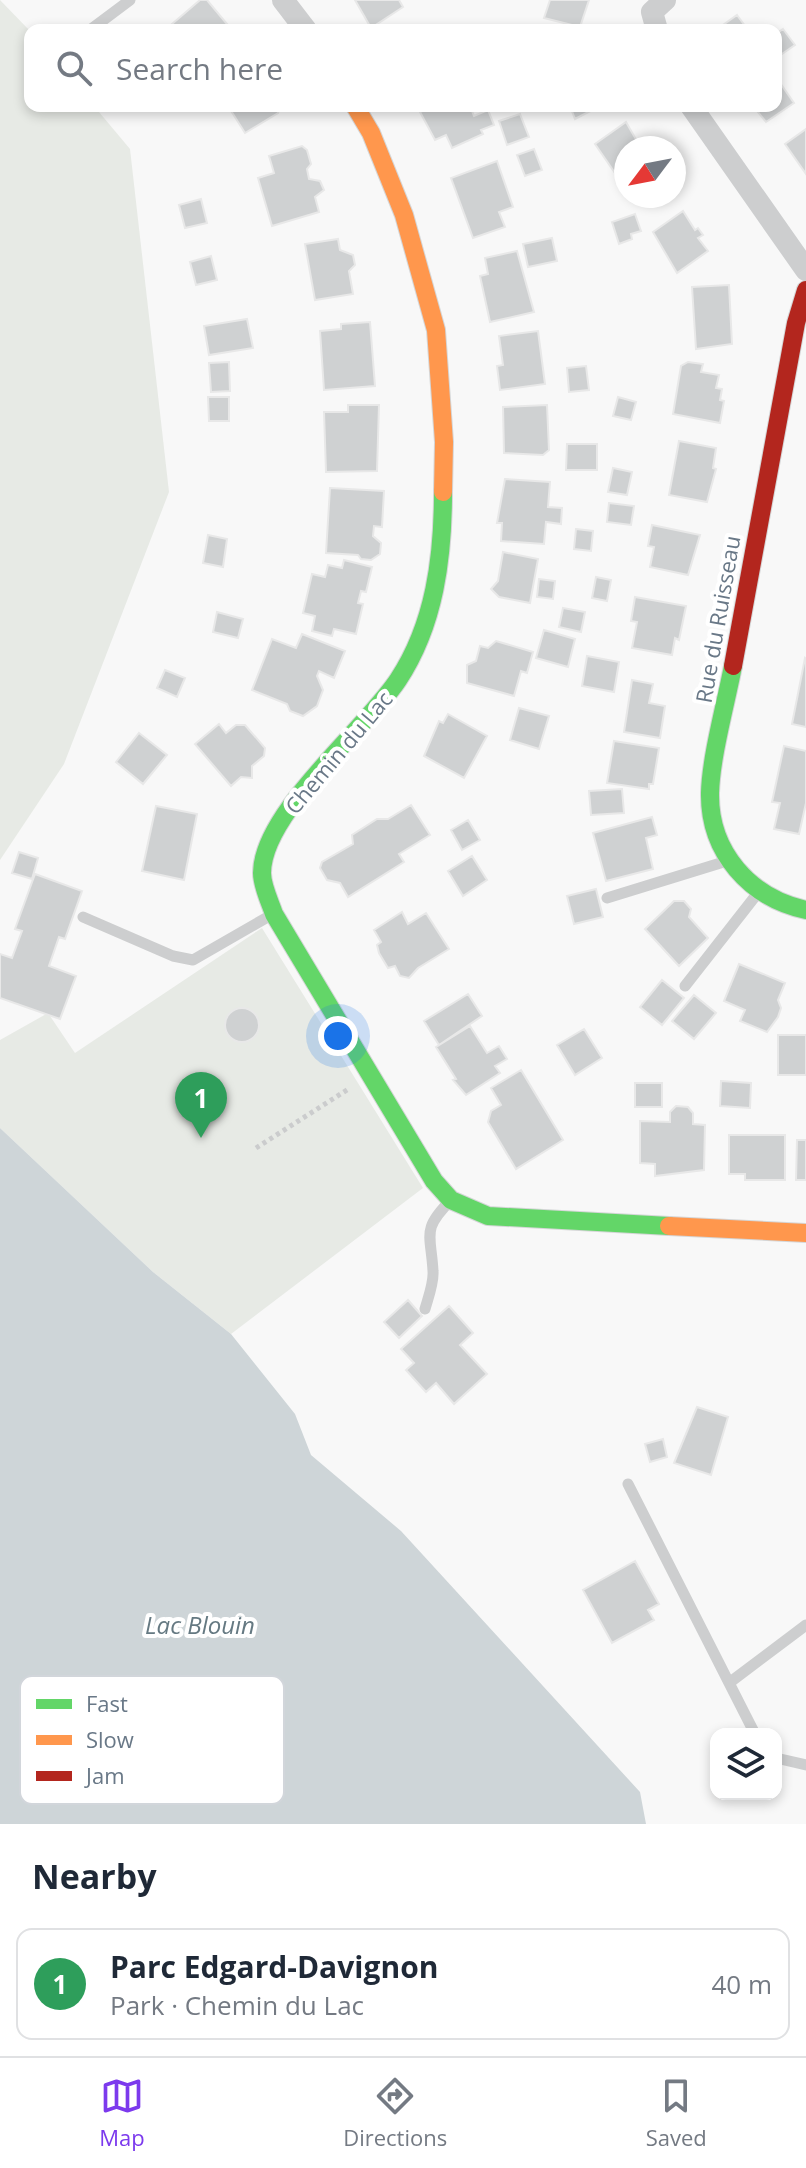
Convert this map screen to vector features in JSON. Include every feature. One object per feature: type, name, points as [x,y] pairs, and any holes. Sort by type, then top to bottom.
[{"type":"street","points":[[283,0],[301,24]]},
{"type":"street","points":[[655,24],[652,12],[665,0]]},
{"type":"street","name":"Chemin du Lac","points":[[359,112],[371,133],[404,215],[436,330],[444,442],[443,530],[430,617],[398,680],[289,809],[267,846],[262,874],[274,914],[434,1181],[451,1200],[488,1216],[806,1233]]},
{"type":"street","points":[[695,112],[806,270]]},
{"type":"street","name":"Rue du Ruisseau","points":[[806,290],[796,323],[710,792],[713,826],[728,861],[757,894],[787,908],[806,910]]},
{"type":"lane","points":[[98,24],[130,0]]},
{"type":"lane","points":[[607,898],[728,861]]},
{"type":"lane","points":[[685,986],[757,894]]},
{"type":"lane","points":[[83,917],[173,956],[193,960],[274,914]]},
{"type":"lane","points":[[425,1309],[434,1274],[427,1239],[435,1216],[451,1200]]},
{"type":"lane","points":[[628,1484],[752,1728]]},
{"type":"lane","points":[[729,1683],[806,1625]]},
{"type":"lane","points":[[782,1759],[806,1765]]},
{"type":"path","points":[[256,1148],[371,1074]]},
{"type":"shaded area","points":[[0,0],[24,25],[24,112],[99,112],[130,149],[169,492],[64,764],[0,860]]},
{"type":"shaded area","points":[[262,928],[423,1188],[231,1334],[153,1272],[0,1128],[0,1040],[48,1013],[75,1053]]},
{"type":"water","name":"Lac Blouin","points":[[0,1128],[153,1272],[231,1334],[295,1414],[311,1455],[401,1531],[640,1792],[646,1824],[0,1824]]},
{"type":"building","points":[[200,0],[207,0],[227,24],[172,24]]},
{"type":"building","points":[[355,0],[399,0],[403,7],[377,24],[369,24]]},
{"type":"building","points":[[550,0],[589,0],[581,24],[544,18]]},
{"type":"building","points":[[737,15],[744,24],[724,24]]},
{"type":"building","points":[[782,30],[795,45],[782,54]]},
{"type":"building","points":[[782,86],[794,103],[782,111]]},
{"type":"building","points":[[232,112],[278,112],[278,113],[245,133]]},
{"type":"building","points":[[420,112],[472,112],[474,116],[489,112],[494,125],[481,130],[483,134],[452,148],[446,135],[435,140]]},
{"type":"building","points":[[572,112],[588,112],[575,119]]},
{"type":"building","points":[[758,112],[781,112],[766,122]]},
{"type":"building","points":[[520,114],[529,137],[507,145],[499,121]]},
{"type":"building","points":[[626,122],[634,136],[614,136],[614,172],[595,144]]},
{"type":"building","points":[[806,129],[806,174],[785,144]]},
{"type":"building","points":[[302,146],[307,150],[311,164],[307,169],[309,179],[320,181],[324,190],[315,197],[319,212],[272,226],[258,178],[274,173],[269,156]]},
{"type":"building","points":[[534,149],[542,170],[525,176],[517,155]]},
{"type":"building","points":[[497,161],[513,207],[499,212],[505,227],[473,238],[451,178]]},
{"type":"building","points":[[201,199],[207,223],[185,228],[179,205]]},
{"type":"building","points":[[683,211],[695,230],[698,228],[703,235],[698,238],[708,251],[677,273],[653,232]]},
{"type":"building","points":[[635,214],[641,231],[631,234],[632,239],[619,244],[612,222]]},
{"type":"building","points":[[552,238],[557,261],[528,267],[523,244]]},
{"type":"building","points":[[338,239],[340,250],[353,255],[355,265],[349,271],[353,294],[315,300],[305,244]]},
{"type":"building","points":[[517,251],[534,312],[490,322],[480,276],[488,274],[485,258]]},
{"type":"building","points":[[211,256],[217,280],[196,285],[190,262]]},
{"type":"building","points":[[729,285],[732,344],[696,349],[692,287]]},
{"type":"building","points":[[247,319],[253,348],[209,355],[204,326]]},
{"type":"building","points":[[370,322],[375,386],[324,390],[320,331],[341,329],[341,324]]},
{"type":"building","points":[[538,331],[545,384],[500,390],[497,366],[503,365],[499,336]]},
{"type":"building","points":[[229,362],[230,391],[211,392],[209,363]]},
{"type":"building","points":[[688,362],[703,364],[701,372],[719,375],[716,388],[722,389],[720,400],[724,401],[720,423],[673,414],[681,366]]},
{"type":"building","points":[[586,366],[589,390],[569,392],[567,368]]},
{"type":"building","points":[[208,397],[229,397],[229,421],[209,421]]},
{"type":"building","points":[[618,397],[636,402],[631,420],[613,416]]},
{"type":"building","points":[[348,405],[379,405],[377,471],[326,472],[324,412],[348,412]]},
{"type":"building","points":[[547,405],[549,450],[543,455],[504,453],[503,407]]},
{"type":"building","points":[[679,441],[716,448],[713,468],[716,469],[707,502],[669,495]]},
{"type":"building","points":[[567,444],[597,444],[597,470],[566,470]]},
{"type":"building","points":[[613,468],[632,472],[627,495],[608,492]]},
{"type":"building","points":[[505,479],[550,482],[548,507],[562,508],[561,524],[546,522],[544,544],[501,541],[502,523],[497,523]]},
{"type":"building","points":[[330,488],[384,491],[382,527],[374,526],[373,536],[381,543],[380,554],[371,560],[361,559],[358,555],[326,553]]},
{"type":"building","points":[[609,503],[634,506],[631,525],[607,522]]},
{"type":"building","points":[[652,525],[700,535],[688,575],[650,567],[654,547],[648,546]]},
{"type":"building","points":[[576,529],[593,531],[591,551],[574,549]]},
{"type":"building","points":[[208,535],[227,539],[223,567],[203,563]]},
{"type":"building","points":[[503,552],[538,559],[530,603],[499,597],[491,589],[498,581]]},
{"type":"building","points":[[344,560],[372,567],[366,592],[361,591],[358,603],[363,604],[356,634],[334,629],[332,636],[312,631],[315,616],[303,613],[312,574],[325,577],[328,565],[342,568]]},
{"type":"building","points":[[596,577],[611,580],[607,601],[592,598]]},
{"type":"building","points":[[539,579],[555,581],[553,599],[537,597]]},
{"type":"building","points":[[635,597],[686,606],[679,640],[675,638],[672,655],[632,648],[637,622],[631,621]]},
{"type":"building","points":[[563,608],[585,612],[581,632],[559,627]]},
{"type":"building","points":[[217,612],[243,619],[238,638],[213,632]]},
{"type":"building","points":[[544,630],[575,639],[568,667],[536,658]]},
{"type":"building","points":[[302,634],[345,651],[334,678],[319,671],[317,676],[323,690],[317,706],[303,716],[290,711],[287,704],[252,690],[272,639],[296,648]]},
{"type":"building","points":[[496,641],[533,652],[527,673],[521,671],[514,696],[467,683],[467,665],[476,661],[480,646],[488,648]]},
{"type":"building","points":[[587,656],[619,662],[614,692],[582,686]]},
{"type":"building","points":[[806,659],[806,727],[792,724]]},
{"type":"building","points":[[165,670],[185,678],[177,697],[157,688]]},
{"type":"building","points":[[632,680],[653,684],[649,703],[665,706],[660,738],[624,732]]},
{"type":"building","points":[[519,708],[549,716],[539,749],[510,740]]},
{"type":"building","points":[[448,714],[487,736],[464,778],[424,756],[439,721],[443,723]]},
{"type":"building","points":[[219,724],[226,733],[236,725],[245,725],[265,748],[264,756],[252,766],[252,778],[241,777],[231,786],[195,744]]},
{"type":"building","points":[[139,733],[167,755],[143,784],[116,762]]},
{"type":"building","points":[[614,741],[659,748],[653,784],[649,784],[649,789],[607,783]]},
{"type":"building","points":[[784,746],[806,751],[806,803],[799,834],[774,829],[780,803],[772,802]]},
{"type":"building","points":[[622,789],[624,813],[591,815],[589,791]]},
{"type":"building","points":[[411,805],[430,835],[399,854],[404,862],[348,897],[340,883],[327,880],[320,868],[322,862],[353,844],[352,835],[377,819],[388,819]]},
{"type":"building","points":[[156,806],[197,814],[184,880],[142,871]]},
{"type":"building","points":[[652,817],[657,835],[646,838],[653,869],[606,881],[593,833]]},
{"type":"building","points":[[468,820],[480,840],[462,850],[451,830]]},
{"type":"building","points":[[19,852],[38,858],[32,879],[12,873]]},
{"type":"building","points":[[472,856],[487,880],[463,896],[448,871]]},
{"type":"building","points":[[35,874],[82,891],[65,939],[59,937],[49,966],[76,976],[60,1019],[0,998],[0,954],[12,958],[22,931],[15,929]]},
{"type":"building","points":[[596,889],[603,917],[574,924],[567,896]]},
{"type":"building","points":[[674,901],[684,901],[691,909],[689,917],[708,938],[679,966],[645,929]]},
{"type":"building","points":[[402,912],[408,924],[426,913],[449,949],[418,968],[409,978],[400,976],[395,966],[388,968],[379,953],[377,945],[381,942],[374,930]]},
{"type":"building","points":[[739,964],[785,983],[778,1000],[781,1008],[778,1017],[767,1032],[740,1021],[745,1010],[724,1001]]},
{"type":"building","points":[[662,980],[684,998],[662,1025],[640,1007]]},
{"type":"building","points":[[468,994],[482,1016],[439,1045],[424,1021]]},
{"type":"building","points":[[694,995],[716,1013],[694,1039],[672,1021]]},
{"type":"building","points":[[242,1008],[254,1013],[259,1025],[254,1037],[242,1042],[230,1037],[225,1025],[230,1013]]},
{"type":"building","points":[[470,1026],[487,1053],[499,1046],[507,1059],[495,1066],[500,1073],[466,1095],[453,1080],[456,1079],[436,1047]]},
{"type":"building","points":[[584,1029],[602,1058],[575,1075],[557,1045]]},
{"type":"building","points":[[778,1035],[806,1035],[806,1075],[778,1075]]},
{"type":"building","points":[[521,1070],[563,1140],[516,1169],[488,1122],[491,1111],[501,1105],[491,1088]]},
{"type":"building","points":[[721,1081],[751,1083],[750,1108],[720,1106]]},
{"type":"building","points":[[635,1083],[662,1083],[662,1107],[635,1107]]},
{"type":"building","points":[[676,1106],[688,1107],[693,1113],[693,1124],[705,1125],[704,1170],[655,1176],[655,1164],[640,1163],[640,1121],[670,1122],[670,1112]]},
{"type":"building","points":[[729,1135],[785,1135],[785,1180],[745,1180],[745,1174],[729,1174]]},
{"type":"building","points":[[797,1140],[806,1140],[806,1180],[796,1180]]},
{"type":"building","points":[[408,1300],[422,1316],[399,1338],[384,1322]]},
{"type":"building","points":[[449,1306],[473,1333],[460,1345],[487,1374],[454,1404],[436,1383],[426,1392],[406,1370],[414,1363],[401,1349]]},
{"type":"building","points":[[697,1407],[728,1417],[711,1475],[674,1463]]},
{"type":"building","points":[[663,1439],[667,1457],[650,1462],[645,1444]]},
{"type":"building","points":[[635,1561],[659,1604],[648,1610],[654,1620],[612,1643],[583,1590]]},
{"type":"traffic: fast","points":[[443,492],[439,565],[428,613],[411,659],[383,700],[296,799],[279,825],[266,850],[262,873],[265,889],[274,914],[434,1181],[451,1200],[488,1216],[669,1226]]},
{"type":"traffic: fast","points":[[733,666],[711,778],[712,814],[717,834],[725,853],[751,883],[767,895],[806,910]]},
{"type":"traffic: slow","points":[[359,112],[371,133],[404,215],[436,330],[444,442],[443,492]]},
{"type":"traffic: slow","points":[[669,1226],[806,1233]]},
{"type":"traffic: jam","points":[[733,666],[796,323],[806,290]]},
{"type":"place","name":"Parc Edgard-Davignon","points":[[201,1138]]}]
